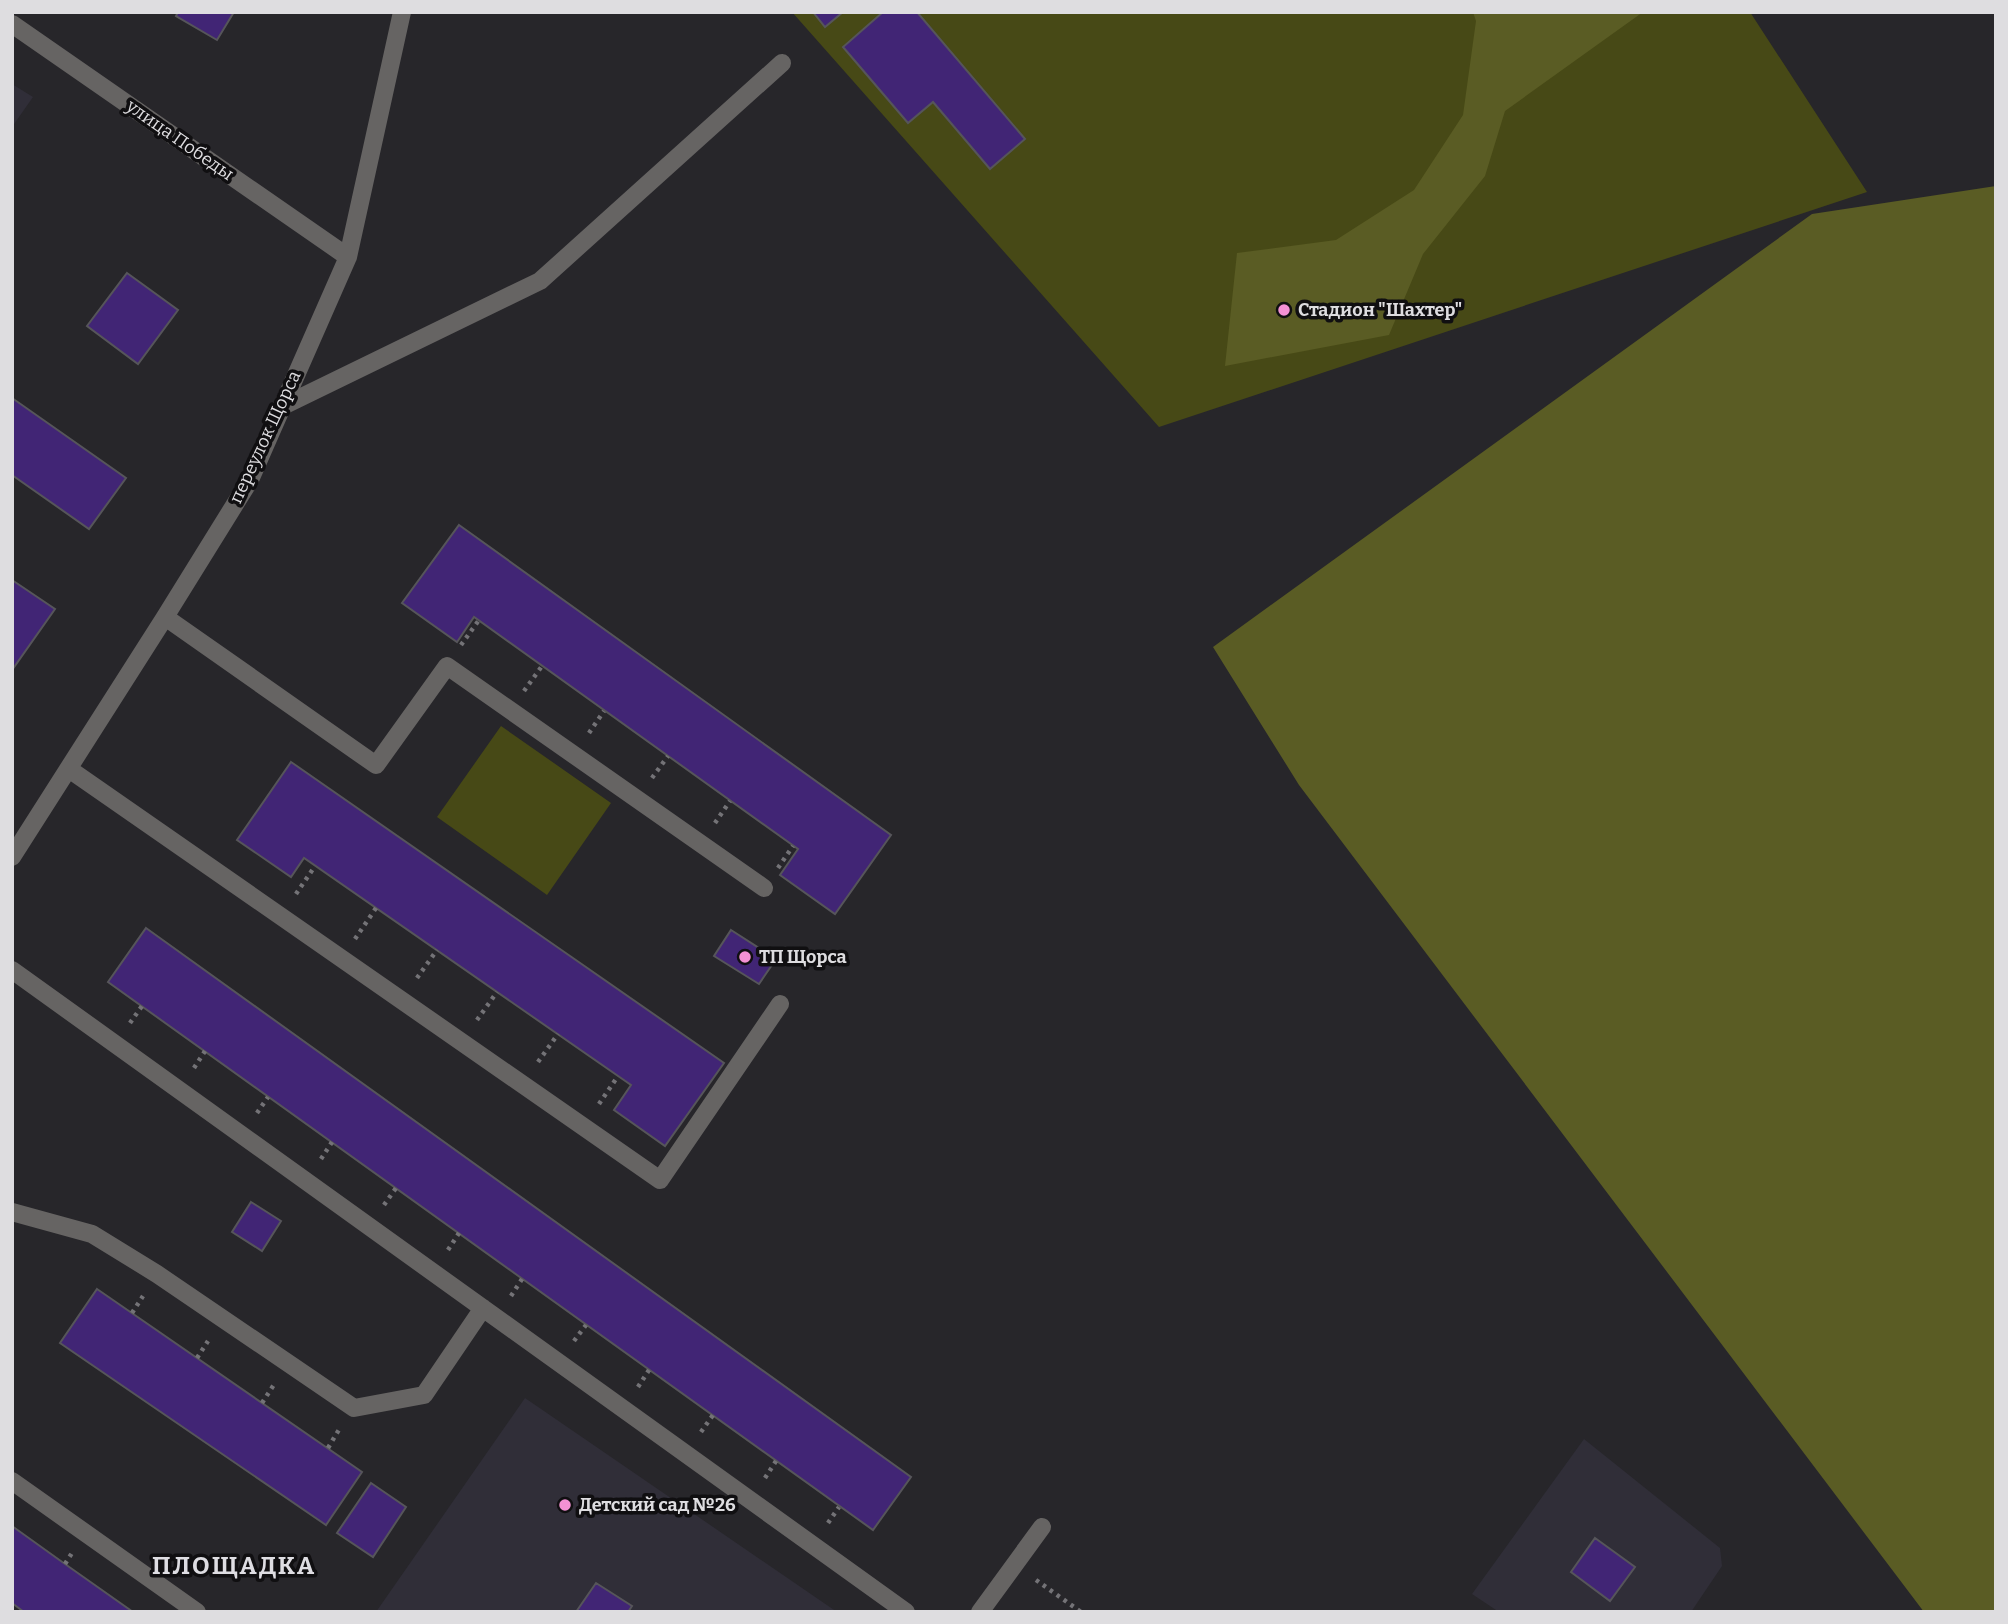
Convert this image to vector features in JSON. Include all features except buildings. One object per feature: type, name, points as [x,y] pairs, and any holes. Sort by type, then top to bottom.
[{"type":"street","name":"переулок Щорса","points":[[12,857],[250,480],[348,257],[402,12]]},
{"type":"street","name":"улица Победы","points":[[12,24],[348,257]]},
{"type":"street","points":[[281,407],[540,281],[782,63]]},
{"type":"street","points":[[165,617],[376,765],[447,666],[764,888]]},
{"type":"street","points":[[69,769],[660,1180],[780,1004]]},
{"type":"street","points":[[12,970],[906,1612]]},
{"type":"street","points":[[12,1212],[92,1234],[157,1274],[354,1408],[424,1395],[483,1308]]},
{"type":"street","points":[[12,1481],[197,1612]]},
{"type":"street","points":[[980,1612],[1042,1527]]},
{"type":"path","points":[[280,916],[315,866]]},
{"type":"path","points":[[341,959],[376,908]]},
{"type":"path","points":[[401,1000],[437,950]]},
{"type":"path","points":[[462,1043],[497,992]]},
{"type":"path","points":[[523,1085],[558,1034]]},
{"type":"path","points":[[583,1126],[618,1076]]},
{"type":"path","points":[[1032,1577],[1081,1612]]},
{"type":"shaded area","name":"Стадион \"Шахтер\"","points":[[792,12],[1750,12],[1867,192],[1159,427]]},
{"type":"shaded area","points":[[1473,12],[1643,12],[1505,111],[1485,176],[1423,254],[1389,335],[1225,366],[1237,253],[1336,240],[1414,190],[1463,115],[1476,21]]},
{"type":"shaded area","points":[[12,84],[33,97],[12,127]]},
{"type":"shaded area","points":[[1996,186],[1996,1612],[1924,1612],[1299,785],[1213,647],[1812,214]]},
{"type":"shaded area","points":[[501,726],[611,803],[547,895],[437,817]]},
{"type":"shaded area","name":"Детский сад №26","points":[[525,1398],[837,1612],[376,1612]]},
{"type":"shaded area","points":[[1584,1439],[1720,1548],[1722,1566],[1691,1612],[1499,1612],[1472,1594]]},
{"type":"place","name":"Стадион \"Шахтер\"","points":[[1284,310]]},
{"type":"place","name":"ТП Щорса","points":[[745,957]]},
{"type":"place","name":"Детский сад №26","points":[[565,1505]]},
{"type":"district","name":"ПЛОЩАДКА","points":[[234,1566]]}]
